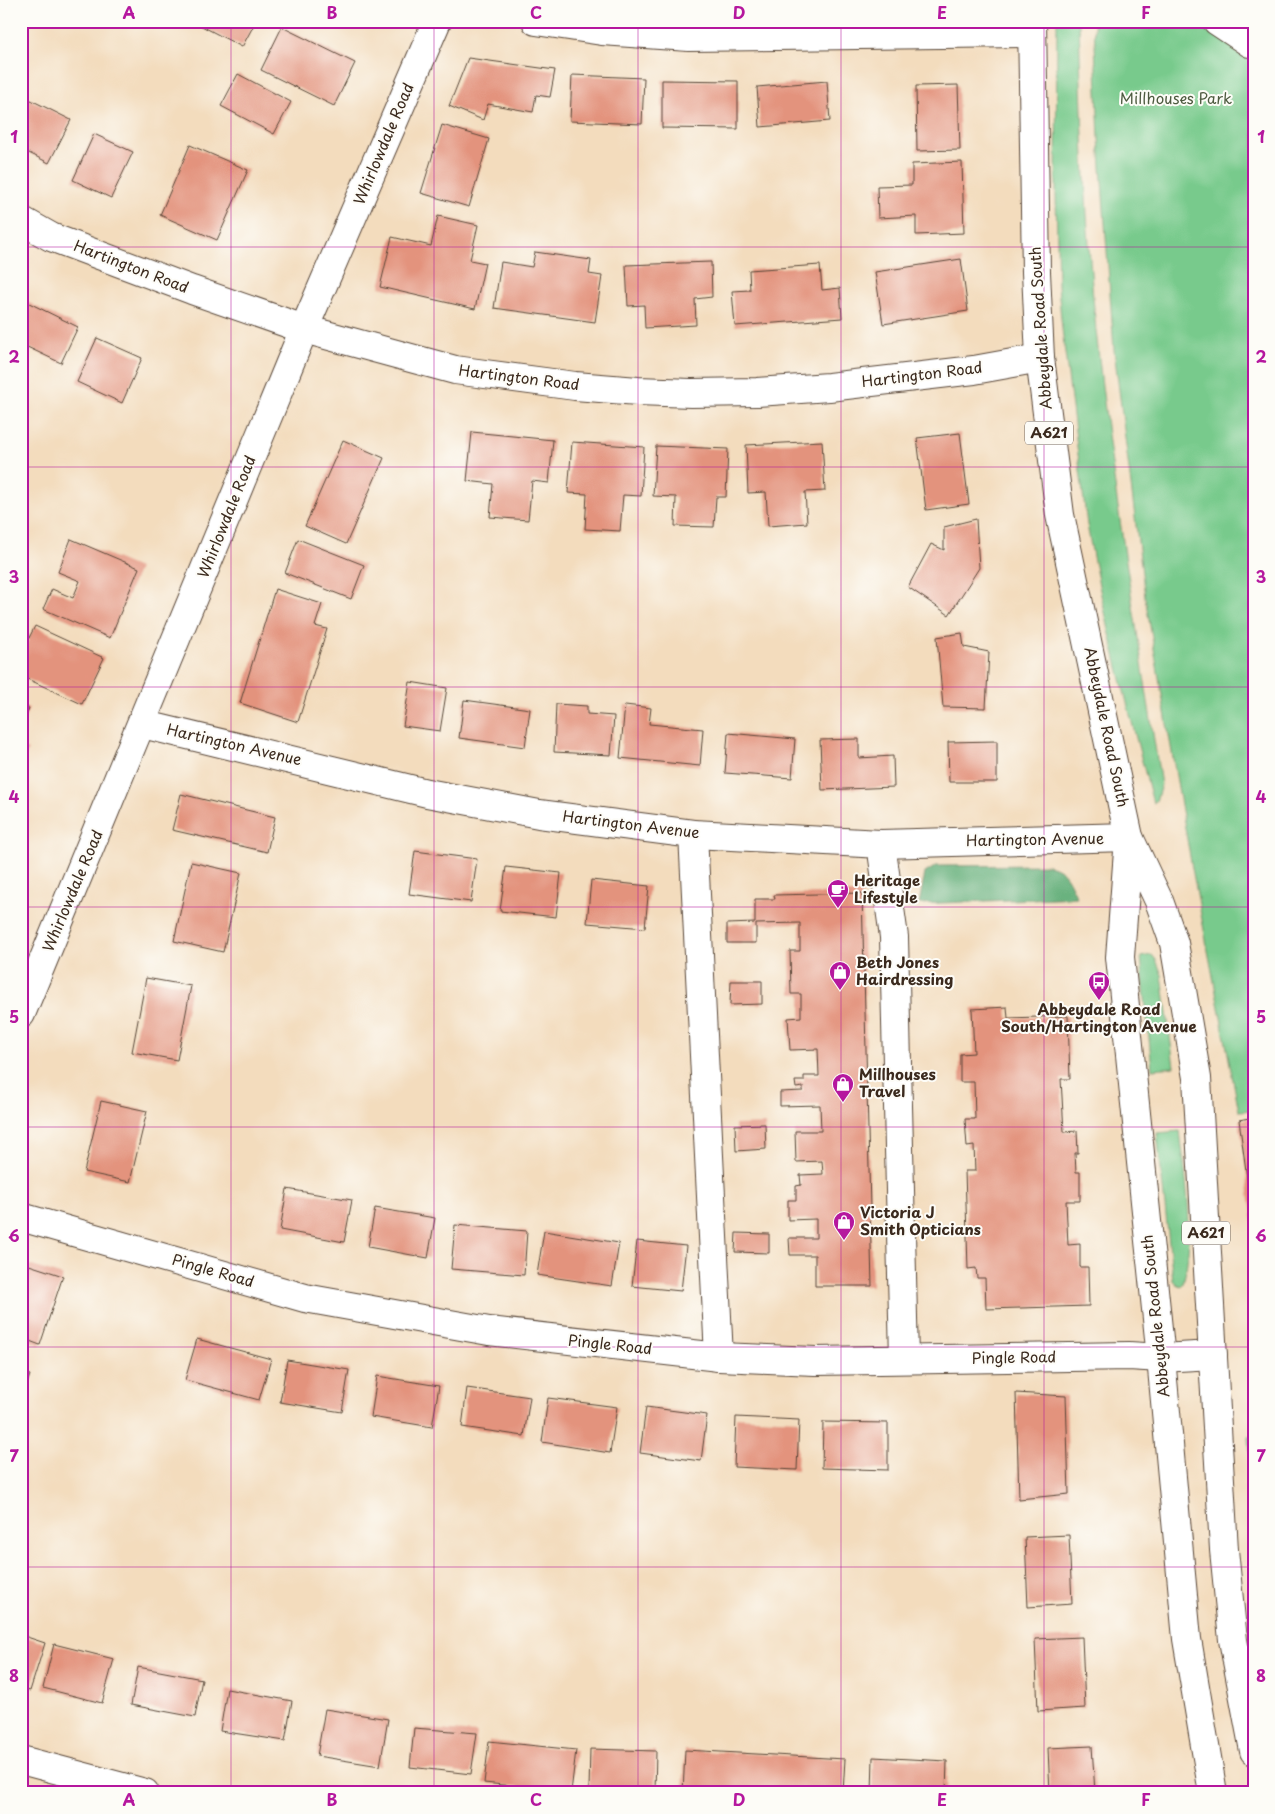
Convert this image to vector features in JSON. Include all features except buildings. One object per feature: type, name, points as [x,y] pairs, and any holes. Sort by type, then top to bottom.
[{"type":"street","name":"Whirlowdale Road","points":[[21,1014],[304,329],[437,21]]},
{"type":"street","points":[[536,21],[602,31],[689,38],[1032,27]]},
{"type":"street","points":[[1218,21],[1250,44]]},
{"type":"street","name":"Abbeydale Road South","points":[[1032,27],[1034,202],[1040,358],[1060,515],[1130,837],[1159,901],[1174,943],[1190,1032],[1197,1078],[1224,1550],[1233,1640],[1254,1751]]},
{"type":"street","name":"Hartington Road","points":[[21,220],[51,237],[192,290],[304,329],[454,370],[575,386],[691,393],[757,392],[829,387],[974,370],[1040,358]]},
{"type":"street","name":"Hartington Avenue","points":[[142,724],[428,793],[539,814],[693,834],[881,844],[1130,837]]},
{"type":"street","points":[[693,834],[719,1357]]},
{"type":"street","name":"Abbeydale Road South","points":[[1130,837],[1120,957],[1161,1358],[1187,1639],[1213,1793]]},
{"type":"street","points":[[881,844],[894,937],[904,1359]]},
{"type":"street","name":"Pingle Road","points":[[21,1217],[305,1298],[488,1331],[719,1357],[815,1361],[1130,1356],[1161,1358],[1213,1355]]},
{"type":"street","points":[[21,1760],[145,1793]]},
{"type":"green space","points":[[1057,21],[1079,21],[1085,176],[1096,330],[1117,501],[1161,785],[1156,801],[1153,803],[1117,665],[1087,525],[1062,329],[1058,286],[1056,194]]},
{"type":"green space","name":"Millhouses Park","points":[[1094,21],[1254,21],[1254,1110],[1239,1111],[1192,868],[1145,597],[1114,350],[1099,139]]},
{"type":"green space","points":[[1048,865],[1063,873],[1077,897],[919,904],[925,873],[936,866]]},
{"type":"green space","points":[[1152,955],[1162,975],[1174,1067],[1152,1069],[1141,957]]},
{"type":"green space","points":[[1180,1131],[1187,1188],[1189,1227],[1187,1265],[1181,1286],[1173,1280],[1157,1133]]},
{"type":"green space","points":[[1254,1436],[1254,1514],[1249,1437]]},
{"type":"place","name":"Heritage Lifestyle","points":[[838,909]]},
{"type":"place","name":"Beth Jones Hairdressing","points":[[840,991]]},
{"type":"place","name":"Abbeydale Road South/Hartington Avenue","points":[[1099,1001]]},
{"type":"place","name":"Millhouses Travel","points":[[843,1103]]},
{"type":"place","name":"Victoria J Smith Opticians","points":[[844,1241]]}]
